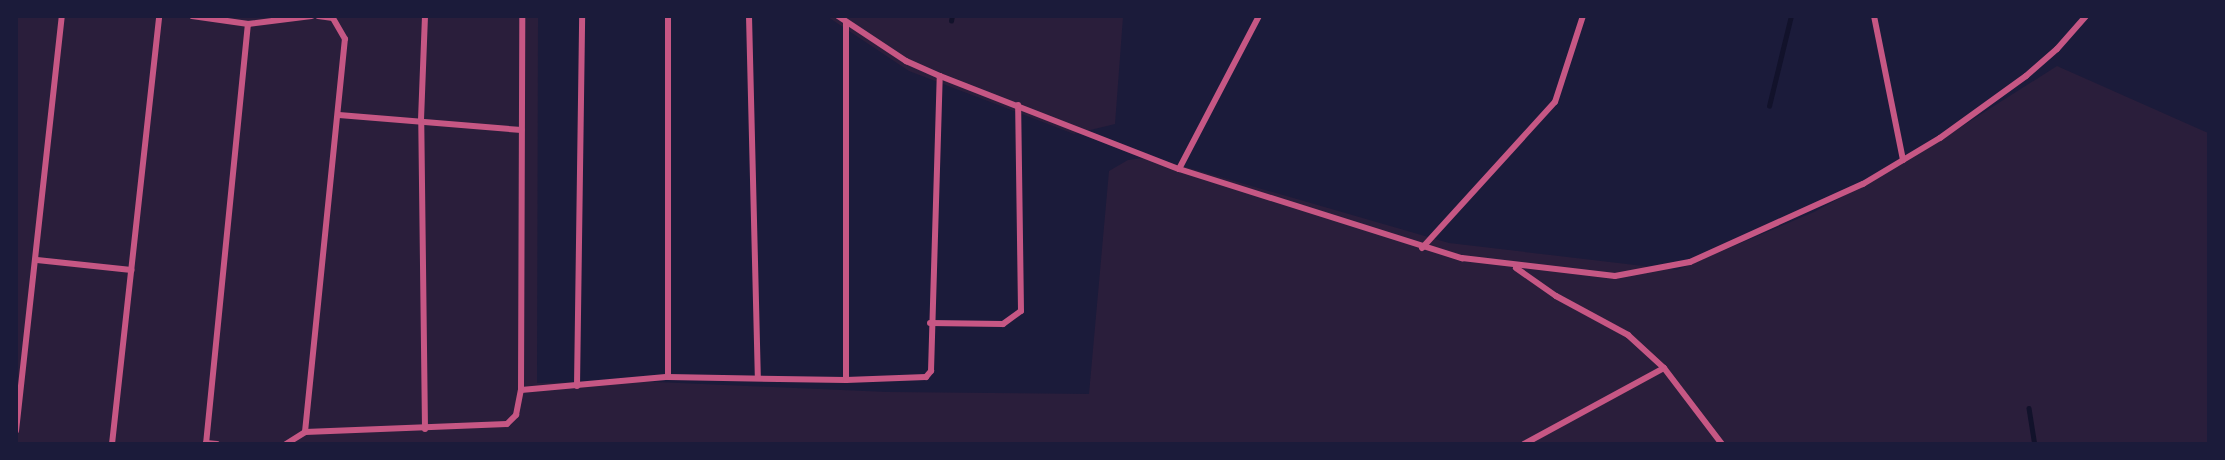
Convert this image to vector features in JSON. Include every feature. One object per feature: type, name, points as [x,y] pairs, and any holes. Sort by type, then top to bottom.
[{"type":"street","points":[[16,431],[37,260],[62,16]]},
{"type":"street","points":[[112,444],[159,16]]},
{"type":"street","points":[[192,16],[248,24],[312,16]]},
{"type":"street","points":[[305,432],[339,116],[345,39],[333,18],[318,16]]},
{"type":"street","points":[[425,16],[421,120],[425,429]]},
{"type":"street","points":[[286,444],[305,432],[507,424],[516,415],[521,390],[522,16]]},
{"type":"street","points":[[577,386],[582,16]]},
{"type":"street","points":[[668,16],[668,377]]},
{"type":"street","points":[[748,16],[758,378]]},
{"type":"street","points":[[838,16],[906,61],[1077,131],[1179,169],[1422,248],[1515,267],[1615,276],[1671,268],[1769,228],[1903,160],[2026,76],[2086,16]]},
{"type":"street","points":[[1179,169],[1259,16]]},
{"type":"street","points":[[1422,248],[1554,102],[1583,16]]},
{"type":"street","points":[[1874,16],[1903,160]]},
{"type":"street","points":[[846,22],[846,380]]},
{"type":"street","points":[[217,444],[206,443],[248,24]]},
{"type":"street","points":[[521,390],[668,377],[921,379],[931,370],[930,323],[940,76]]},
{"type":"street","points":[[930,323],[1003,324],[1021,311],[1018,105]]},
{"type":"street","points":[[339,116],[421,120],[521,130]]},
{"type":"street","points":[[37,260],[131,270]]},
{"type":"street","points":[[1515,267],[1556,296],[1628,335],[1664,368],[1722,444]]},
{"type":"street","points":[[1524,444],[1664,368]]},
{"type":"shaded area","points":[[16,17],[538,17],[537,383],[634,381],[887,392],[1089,394],[1109,171],[1128,160],[1151,157],[1449,243],[1677,270],[1814,212],[1906,162],[2057,66],[2208,133],[2208,443],[17,443]]},
{"type":"shaded area","points":[[828,17],[1123,17],[1115,124],[1074,134],[909,71]]},
{"type":"waterway","points":[[951,21],[952,16]]},
{"type":"waterway","points":[[1769,106],[1791,16]]},
{"type":"waterway","points":[[2029,408],[2035,444]]}]
